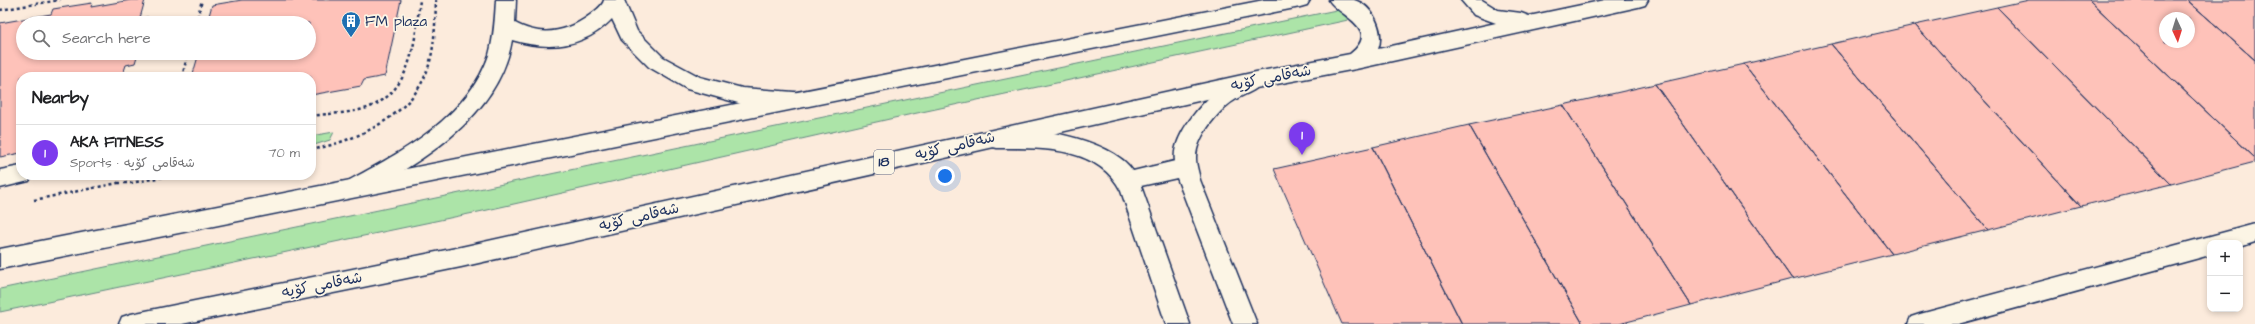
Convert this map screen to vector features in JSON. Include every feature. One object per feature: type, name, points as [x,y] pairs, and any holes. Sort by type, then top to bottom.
[{"type":"main road","points":[[356,187],[405,161],[446,129],[478,95],[497,60],[505,27],[506,0]]},
{"type":"main road","points":[[0,259],[1300,0]]},
{"type":"main road","points":[[1339,0],[1356,9],[1367,22],[1369,28],[1371,36],[1368,50],[1356,61]]},
{"type":"main road","points":[[1471,0],[1476,7],[1491,16],[1538,22]]},
{"type":"main road","name":"شەقامی کۆیە","points":[[131,324],[461,257],[1256,80],[1356,61],[1638,0]]},
{"type":"main road","points":[[505,27],[517,35],[533,39],[564,37],[589,27],[603,16],[614,2],[629,35],[656,62],[694,83],[742,96],[794,100]]},
{"type":"main road","points":[[1245,324],[1189,180],[1185,158],[1189,140],[1203,117],[1229,93],[1256,80]]},
{"type":"main road","points":[[983,140],[1022,139],[1062,143],[1089,150],[1106,159],[1123,174],[1178,324]]},
{"type":"main road","points":[[1126,181],[1186,167]]},
{"type":"main road","points":[[0,179],[16,176]]},
{"type":"main road","points":[[2229,240],[2255,233]]},
{"type":"main road","points":[[1920,324],[2207,246]]},
{"type":"path","points":[[0,10],[60,0]]},
{"type":"path","points":[[198,16],[202,0]]},
{"type":"path","points":[[316,115],[371,106],[397,89],[407,70],[413,48],[420,0]]},
{"type":"path","points":[[316,149],[336,145],[360,135],[408,100],[421,83],[434,38],[436,0]]},
{"type":"path","points":[[183,72],[186,60]]},
{"type":"path","points":[[30,201],[118,183],[131,183],[147,180]]},
{"type":"green space","points":[[1341,9],[1348,20],[894,118],[483,211],[0,312],[0,289]]},
{"type":"green space","points":[[334,132],[330,140],[316,144],[316,135]]},
{"type":"building","points":[[131,0],[145,0],[141,16],[40,16],[51,14],[53,9],[92,3],[91,7]]},
{"type":"building","name":"FM plaza","points":[[242,0],[401,0],[385,76],[364,80],[361,86],[316,94],[316,72],[193,72],[197,60],[316,60],[316,16],[209,16],[212,5]]},
{"type":"building","points":[[2029,0],[2089,0],[2255,158],[2255,162],[2171,184],[1997,7]]},
{"type":"building","points":[[2089,0],[2187,0],[2255,60],[2255,158]]},
{"type":"building","points":[[2187,0],[2255,0],[2255,60]]},
{"type":"building","points":[[1997,7],[2171,184],[2081,206],[1915,25]]},
{"type":"building","points":[[16,20],[16,60],[136,60],[135,63],[126,65],[124,72],[16,72],[16,154],[0,157],[0,23]]},
{"type":"building","points":[[1915,25],[2081,206],[1988,230],[1831,44]]},
{"type":"building","points":[[1831,44],[1988,230],[1892,254],[1744,64]]},
{"type":"building","points":[[1744,64],[1892,254],[1792,279],[1655,84]]},
{"type":"building","points":[[1655,84],[1792,279],[1691,305],[1563,105]]},
{"type":"building","points":[[1563,105],[1691,305],[1619,324],[1583,324],[1469,125]]},
{"type":"building","points":[[1469,125],[1583,324],[1462,324],[1373,147]]},
{"type":"building","points":[[1373,147],[1462,324],[1342,324],[1274,169]]},
{"type":"place","name":"FM plaza","points":[[351,38]]},
{"type":"place","name":"AKA FITNESS","points":[[1302,155]]}]
